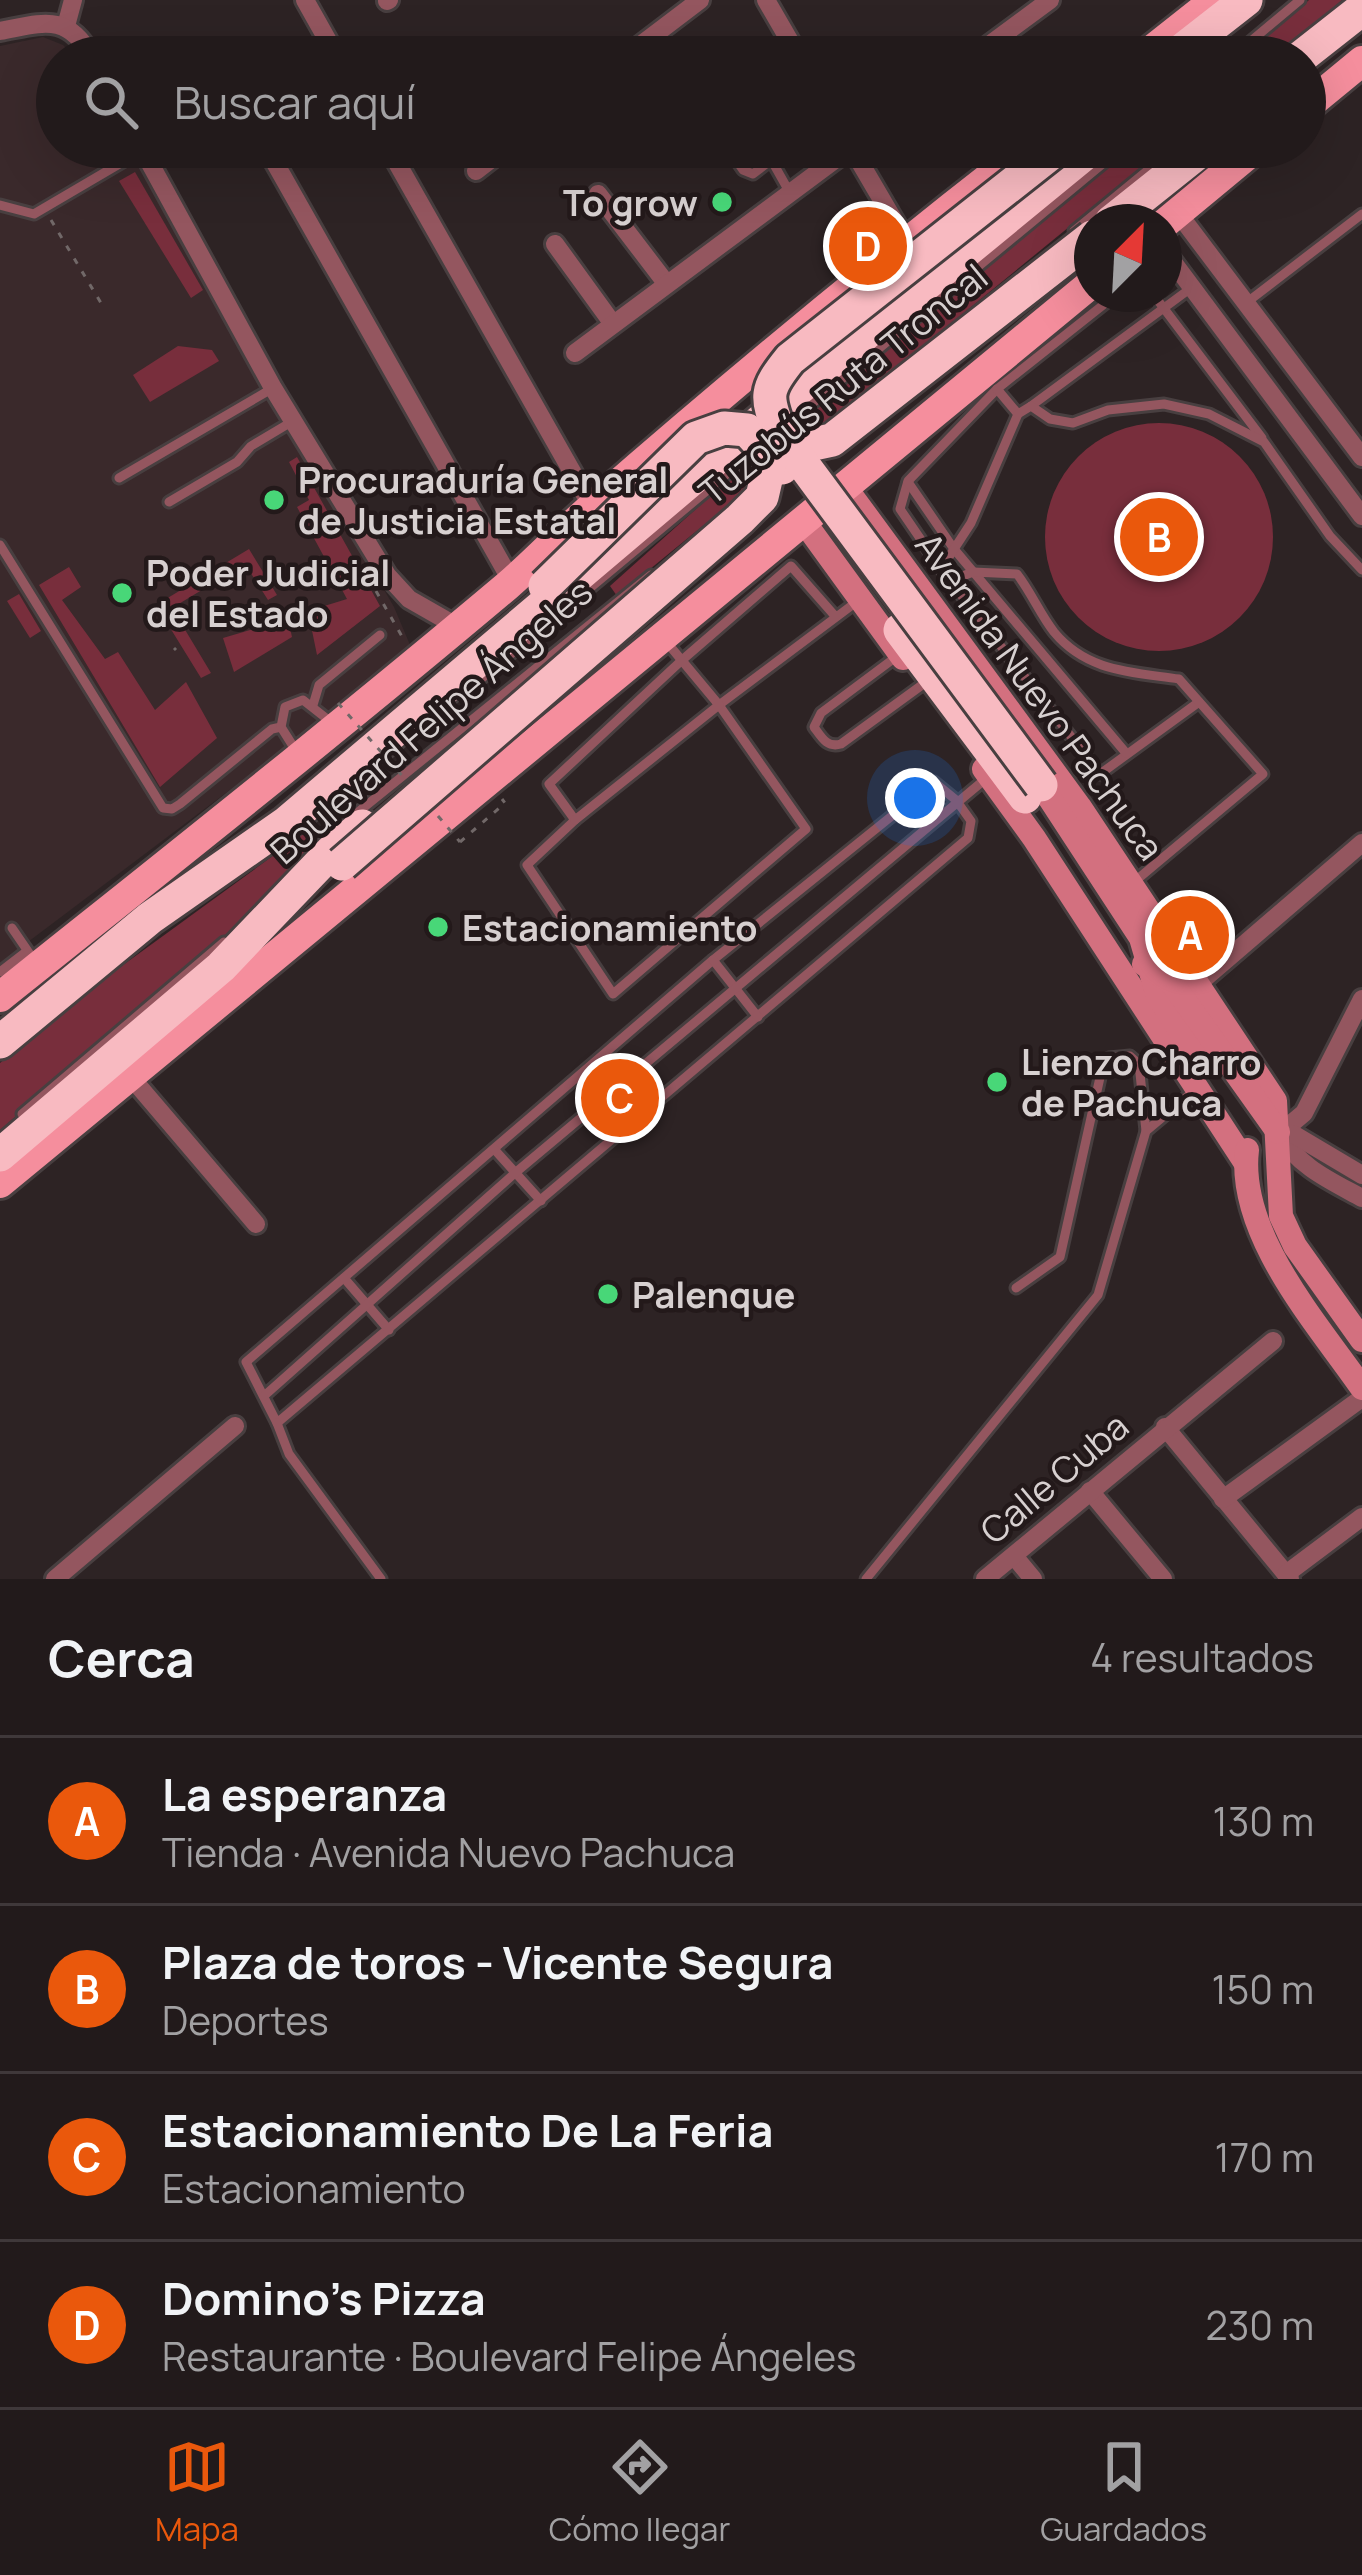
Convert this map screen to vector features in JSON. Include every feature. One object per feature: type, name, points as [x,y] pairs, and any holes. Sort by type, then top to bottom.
[{"type":"highway","points":[[1200,36],[1246,0]]},
{"type":"highway","points":[[1228,36],[1272,0]]},
{"type":"highway","points":[[1326,37],[1362,9]]},
{"type":"highway","points":[[1326,42],[1362,23]]},
{"type":"highway","points":[[1032,168],[790,358],[771,382],[767,403],[779,446],[1033,791]]},
{"type":"highway","name":"Boulevard Felipe Ángeles","points":[[0,1042],[150,918],[286,823],[1067,168]]},
{"type":"highway","name":"Boulevard Felipe Ángeles","points":[[1118,204],[1162,168]]},
{"type":"highway","points":[[1134,204],[1179,168]]},
{"type":"highway","name":"Boulevard Felipe Ángeles","points":[[0,1155],[220,968],[331,852],[803,452],[1074,239]]},
{"type":"highway","points":[[150,918],[275,806],[545,586],[696,438],[724,428],[747,430],[779,446],[832,440],[1074,240]]},
{"type":"highway","points":[[278,907],[342,864],[740,519],[763,497],[779,446]]},
{"type":"highway","points":[[220,968],[267,962]]},
{"type":"highway","points":[[183,1030],[192,992]]},
{"type":"main road","points":[[1166,36],[1201,5]]},
{"type":"main road","points":[[1326,92],[1361,65]]},
{"type":"main road","name":"Boulevard Felipe Ángeles","points":[[0,997],[33,959],[299,759],[337,708],[458,626],[906,242],[1001,168]]},
{"type":"main road","points":[[1182,209],[1232,168]]},
{"type":"main road","points":[[0,1183],[1074,298]]},
{"type":"main road","name":"Avenida Nuevo Pachuca","points":[[845,487],[1132,884],[1275,1101],[1280,1134]]},
{"type":"main road","points":[[824,551],[840,527],[866,518]]},
{"type":"main road","points":[[802,519],[989,776],[1199,1087],[1245,1162],[1258,1220],[1276,1265],[1362,1388]]},
{"type":"main road","points":[[1033,791],[1141,938],[1158,996],[1244,1129],[1245,1162]]},
{"type":"main road","points":[[1150,968],[1172,983],[1280,1134],[1281,1216],[1295,1246],[1362,1340]]},
{"type":"main road","points":[[1245,1162],[1280,1134]]},
{"type":"street","points":[[66,26],[73,0]]},
{"type":"street","points":[[305,0],[325,36]]},
{"type":"street","points":[[653,36],[700,0]]},
{"type":"street","points":[[766,0],[787,36]]},
{"type":"street","points":[[1001,36],[1050,0]]},
{"type":"street","points":[[0,31],[47,23],[66,26],[80,36]]},
{"type":"street","points":[[153,168],[273,388],[387,575],[409,599],[458,626]]},
{"type":"street","points":[[278,168],[512,582]]},
{"type":"street","points":[[400,168],[592,508]]},
{"type":"street","points":[[476,171],[480,168]]},
{"type":"street","points":[[575,353],[824,168]]},
{"type":"street","points":[[864,168],[906,242]]},
{"type":"street","points":[[598,194],[666,284]]},
{"type":"street","points":[[1182,230],[1246,303],[1362,457]]},
{"type":"street","points":[[555,244],[613,324]]},
{"type":"street","points":[[1182,274],[1362,516]]},
{"type":"street","points":[[1198,984],[1362,843]]},
{"type":"street","points":[[1280,1134],[1304,1113],[1362,998]]},
{"type":"street","points":[[130,1076],[256,1224]]},
{"type":"street","points":[[1280,1134],[1293,1134],[1362,1175]]},
{"type":"street","name":"Avenida Nuevo Pachuca","points":[[1280,1134],[1293,1156],[1310,1170],[1362,1198]]},
{"type":"street","name":"Calle Cuba","points":[[986,1579],[1273,1341]]},
{"type":"street","points":[[1223,1499],[1362,1398]]},
{"type":"street","points":[[55,1579],[235,1426]]},
{"type":"street","points":[[1165,1427],[1288,1577],[1362,1517]]},
{"type":"street","points":[[1090,1491],[1163,1579]]},
{"type":"street","points":[[1014,1556],[1033,1579]]},
{"type":"lane","points":[[1257,36],[1300,0]]},
{"type":"lane","points":[[1322,36],[1359,0]]},
{"type":"lane","points":[[1315,36],[1322,24]]},
{"type":"lane","points":[[0,205],[34,214],[109,168]]},
{"type":"lane","points":[[775,168],[790,193]]},
{"type":"lane","name":"Tuzobús Ruta Troncal","points":[[472,686],[1099,168]]},
{"type":"lane","points":[[1114,204],[1152,168]]},
{"type":"lane","points":[[1246,303],[1362,214]]},
{"type":"lane","points":[[1182,296],[1192,288]]},
{"type":"lane","points":[[1094,312],[997,389],[908,481],[900,509],[1100,774],[1198,702]]},
{"type":"lane","points":[[941,569],[971,523],[1018,414],[1160,312]]},
{"type":"lane","points":[[1166,312],[1330,536],[1362,570]]},
{"type":"lane","name":"Tuzobús Ruta Troncal","points":[[713,524],[965,320]]},
{"type":"lane","points":[[119,478],[273,388]]},
{"type":"lane","points":[[997,389],[1018,414]]},
{"type":"lane","points":[[1031,406],[1050,419],[1073,423],[1108,410],[1164,404],[1209,413],[1264,442]]},
{"type":"lane","points":[[170,502],[237,463],[250,446],[293,421]]},
{"type":"lane","points":[[908,481],[954,549],[1126,753]]},
{"type":"lane","points":[[0,544],[163,808],[180,804],[272,729],[281,727]]},
{"type":"lane","points":[[574,820],[549,784],[791,566],[835,616]]},
{"type":"lane","points":[[18,1118],[269,903],[351,818],[659,568]]},
{"type":"lane","points":[[950,581],[973,572],[1017,574],[1054,632],[1077,654],[1110,670],[1179,679],[1263,774],[1132,884]]},
{"type":"lane","points":[[662,636],[719,705],[806,829],[613,994],[527,865],[574,820],[719,705],[860,599]]},
{"type":"lane","points":[[313,705],[319,685],[380,635]]},
{"type":"lane","points":[[900,654],[821,712],[814,727],[824,742],[841,744],[922,685]]},
{"type":"lane","points":[[299,759],[281,727],[285,707],[294,701],[313,705],[323,718],[337,708]]},
{"type":"lane","points":[[264,1396],[515,1173],[989,776]]},
{"type":"lane","points":[[277,1423],[968,838],[970,821],[956,800],[934,782],[924,787],[712,960],[245,1362],[289,1454],[381,1579]]},
{"type":"lane","points":[[287,838],[304,826]]},
{"type":"lane","points":[[0,972],[33,959],[12,928]]},
{"type":"lane","points":[[0,1054],[124,956]]},
{"type":"lane","points":[[712,960],[758,1017]]},
{"type":"lane","points":[[866,1579],[1098,1294],[1146,1131],[1139,1064],[1130,1056],[1109,1058],[1101,1073],[1060,1257],[1016,1288]]},
{"type":"lane","points":[[1146,1131],[1199,1087]]},
{"type":"lane","points":[[494,1149],[541,1201]]},
{"type":"lane","points":[[344,1278],[389,1330]]},
{"type":"path","points":[[44,208],[101,303]]},
{"type":"path","points":[[369,578],[404,642]]},
{"type":"path","points":[[337,708],[406,780]]},
{"type":"path","points":[[433,811],[460,842]]},
{"type":"shaded area","points":[[1309,0],[1342,0],[1301,36],[1265,36]]},
{"type":"shaded area","points":[[36,38],[36,168],[142,168],[394,607],[413,652],[0,963],[0,46]]},
{"type":"shaded area","points":[[1106,168],[1141,168],[1097,204],[1074,204],[1074,223],[617,596],[610,586],[744,466]]},
{"type":"shaded area","points":[[135,172],[203,290],[191,298],[119,181]]},
{"type":"shaded area","points":[[178,346],[212,350],[219,361],[150,402],[133,375]]},
{"type":"shaded area","points":[[1159,423],[1203,431],[1240,456],[1265,493],[1273,537],[1265,581],[1240,618],[1203,643],[1159,651],[1115,643],[1078,618],[1053,581],[1045,537],[1053,493],[1078,456],[1115,431]]},
{"type":"shaded area","points":[[297,457],[380,606],[317,655],[308,611],[347,599],[297,507],[309,500],[289,462]]},
{"type":"shaded area","points":[[249,549],[277,595],[268,600],[245,564],[172,608],[211,673],[201,678],[156,605]]},
{"type":"shaded area","points":[[69,567],[81,587],[62,600],[105,659],[118,652],[155,710],[186,682],[217,738],[160,787],[39,585]]},
{"type":"shaded area","points":[[19,594],[41,631],[30,638],[7,601]]},
{"type":"shaded area","points":[[288,619],[292,637],[234,672],[223,638]]},
{"type":"shaded area","points":[[307,831],[319,847],[262,904],[0,1130],[0,1063],[86,992]]},
{"type":"place","name":"To grow","points":[[722,202]]},
{"type":"place","name":"Domino's Pizza","points":[[868,246]]},
{"type":"place","name":"Procuraduría General de Justicia Estatal","points":[[274,500]]},
{"type":"place","name":"Plaza de toros - Vicente Segura","points":[[1159,537]]},
{"type":"place","name":"Poder Judicial del Estado","points":[[122,593]]},
{"type":"place","name":"Estacionamiento","points":[[438,927]]},
{"type":"place","name":"La esperanza","points":[[1190,935]]},
{"type":"place","name":"Lienzo Charro de Pachuca","points":[[997,1082]]},
{"type":"place","name":"Estacionamiento De La Feria","points":[[620,1098]]},
{"type":"place","name":"Palenque","points":[[608,1294]]}]
